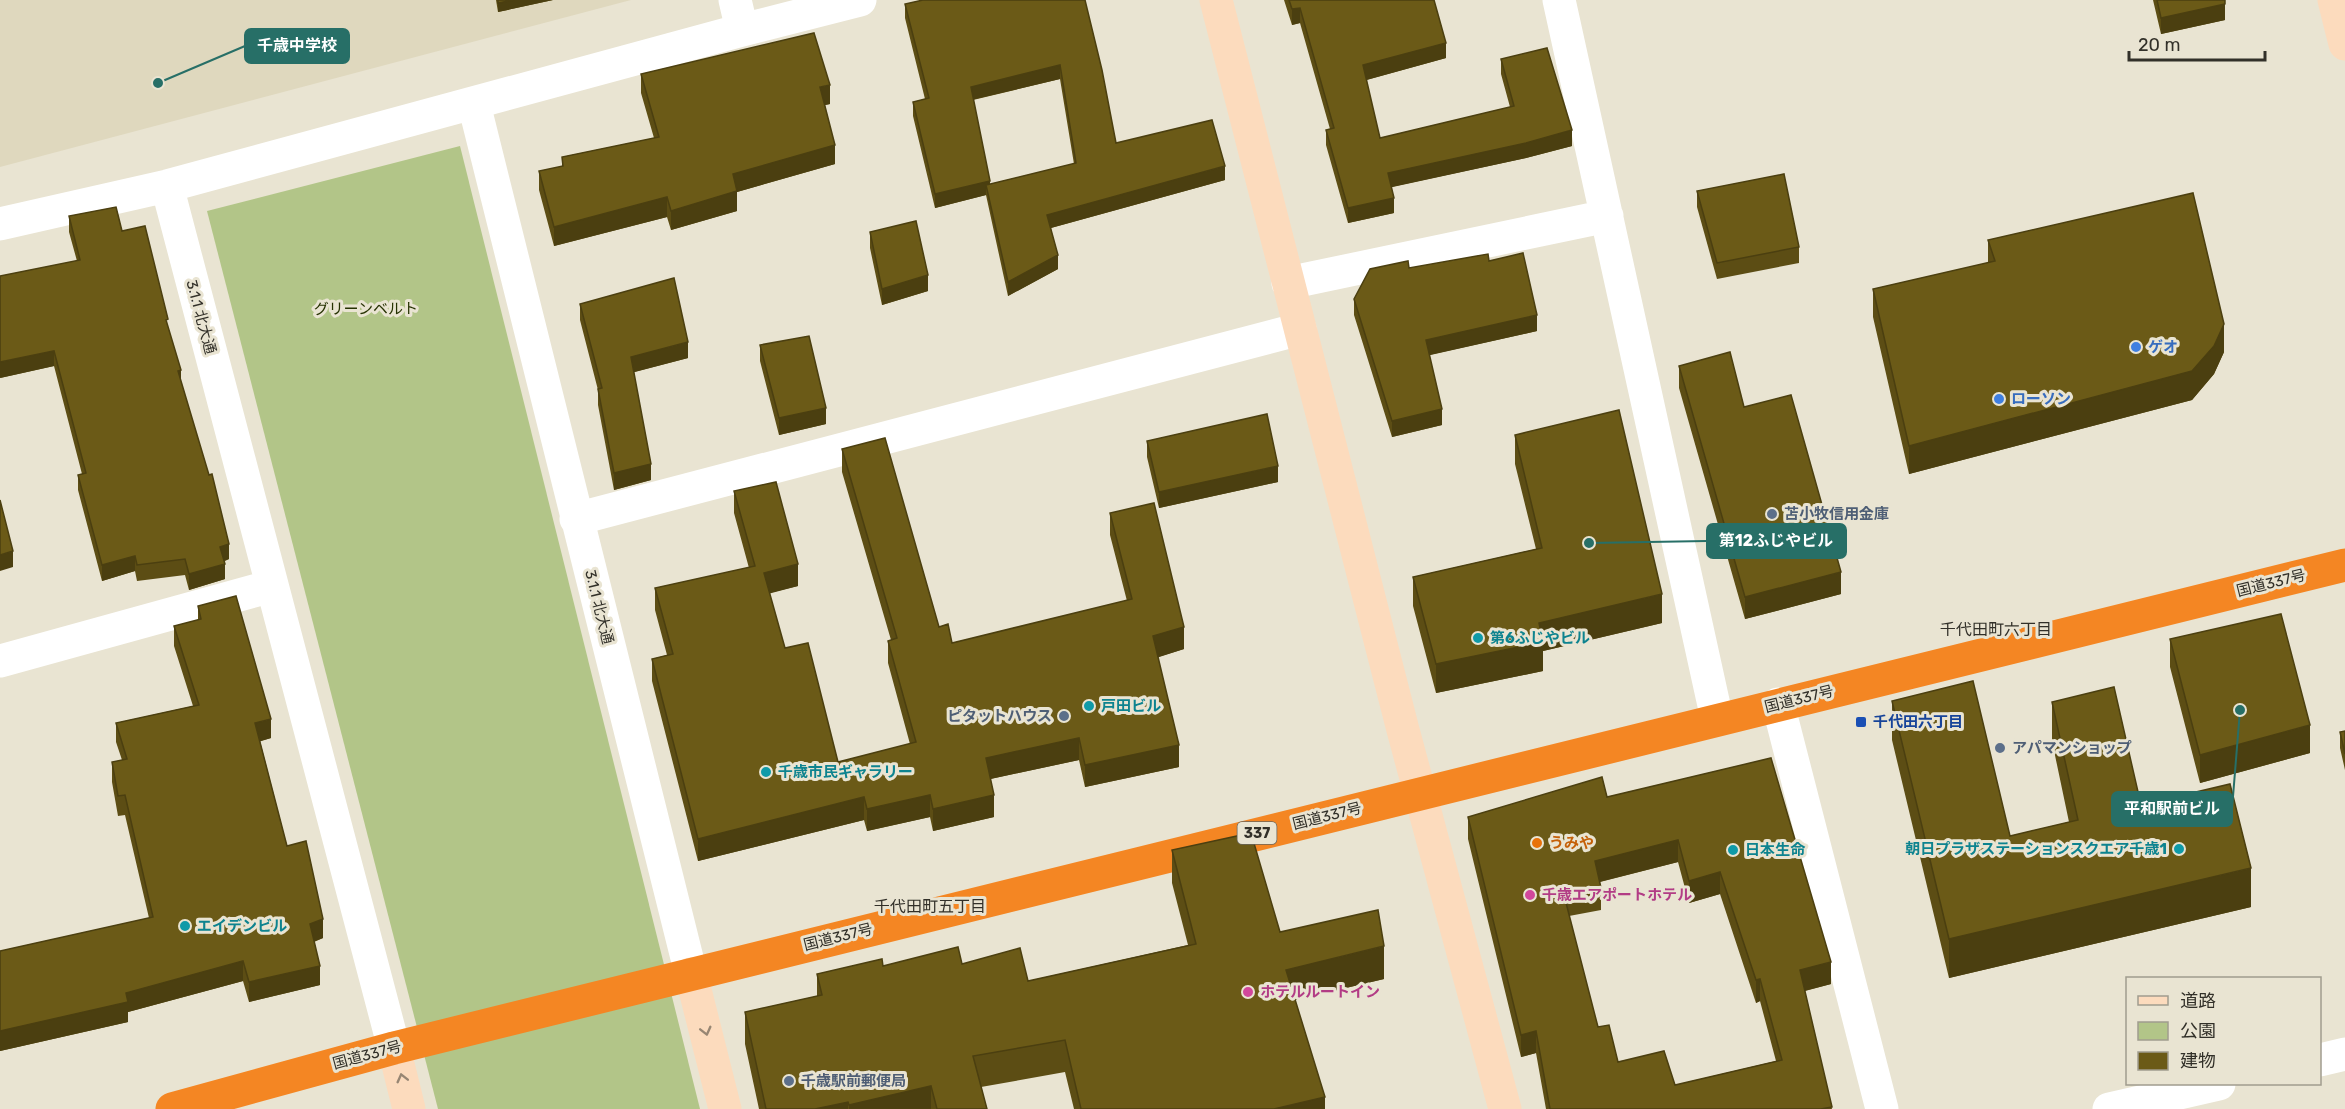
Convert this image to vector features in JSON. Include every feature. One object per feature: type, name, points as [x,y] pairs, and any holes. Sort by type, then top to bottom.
[{"type":"highway","name":"国道337号","points":[[172,1109],[394,1047],[2345,565]]},
{"type":"street","points":[[0,224],[167,186],[474,104],[738,15],[860,0]]},
{"type":"street","points":[[1216,0],[1420,792],[1505,1109]]},
{"type":"street","points":[[1559,0],[1717,719]]},
{"type":"street","points":[[2334,0],[2345,44]]},
{"type":"street","name":"3.1.1 北大通","points":[[474,104],[725,1109]]},
{"type":"street","name":"3.1.1 北大通","points":[[167,186],[409,1109]]},
{"type":"street","points":[[1288,283],[1607,216]]},
{"type":"street","points":[[576,519],[1300,329]]},
{"type":"street","points":[[0,661],[272,586]]},
{"type":"street","points":[[1778,704],[1882,1109]]},
{"type":"street","points":[[2321,1060],[2345,1054]]},
{"type":"street","points":[[2109,1109],[2211,1085]]},
{"type":"shaded area","points":[[0,0],[631,0],[0,167]]},
{"type":"green space","name":"グリーンベルト","points":[[460,146],[700,1109],[438,1109],[207,211]]},
{"type":"building","points":[[498,0],[514,0],[498,3]]},
{"type":"building","points":[[923,0],[1085,0],[1116,143],[1212,120],[1225,166],[1047,215],[1058,255],[1008,282],[986,185],[1076,163],[1060,65],[971,87],[990,181],[935,194],[913,102],[929,98],[905,4]]},
{"type":"building","points":[[1289,0],[1434,0],[1446,43],[1363,65],[1380,138],[1514,106],[1501,59],[1547,48],[1572,130],[1526,143],[1388,173],[1394,198],[1348,208],[1326,130],[1334,128],[1300,8],[1292,9]]},
{"type":"building","points":[[2157,0],[2225,0],[2225,4],[2161,18]]},
{"type":"building","points":[[814,33],[830,85],[820,87],[835,145],[733,174],[737,191],[671,211],[667,197],[554,227],[539,171],[563,166],[562,157],[659,137],[641,74]]},
{"type":"building","points":[[1784,174],[1799,247],[1717,263],[1697,191]]},
{"type":"building","points":[[2193,193],[2224,324],[2214,346],[2192,371],[1909,446],[1873,289],[1995,261],[1988,240]]},
{"type":"building","points":[[116,207],[122,231],[145,226],[168,319],[166,320],[181,370],[178,371],[209,475],[212,474],[229,544],[220,547],[225,564],[189,574],[185,559],[137,565],[135,556],[102,565],[78,475],[86,473],[54,351],[0,362],[0,276],[80,260],[69,216]]},
{"type":"building","points":[[916,221],[928,275],[882,289],[870,232]]},
{"type":"building","points":[[1523,253],[1537,315],[1426,340],[1442,409],[1392,421],[1354,299],[1370,269],[1408,261],[1409,268],[1488,254],[1489,261]]},
{"type":"building","points":[[674,278],[688,342],[631,357],[651,464],[614,473],[598,389],[602,388],[580,304]]},
{"type":"building","points":[[809,336],[826,408],[779,418],[760,345]]},
{"type":"building","points":[[1730,352],[1744,407],[1791,395],[1841,572],[1745,597],[1679,366]]},
{"type":"building","points":[[1619,410],[1662,594],[1539,623],[1543,642],[1436,664],[1413,577],[1542,548],[1515,435]]},
{"type":"building","points":[[1267,414],[1278,466],[1159,492],[1147,441]]},
{"type":"building","points":[[885,438],[939,627],[948,624],[952,643],[1132,599],[1110,513],[1154,503],[1184,627],[1153,636],[1179,745],[1085,765],[1079,738],[986,758],[994,795],[933,809],[930,795],[867,809],[864,797],[698,839],[652,659],[673,654],[655,588],[755,566],[734,491],[776,482],[798,564],[764,573],[785,648],[808,643],[838,762],[916,742],[888,641],[897,638],[842,449]]},
{"type":"building","points":[[0,500],[13,551],[0,555]]},
{"type":"building","points":[[236,596],[271,719],[255,723],[287,846],[306,841],[323,919],[310,924],[320,966],[249,982],[243,961],[126,993],[128,1002],[0,1031],[0,951],[153,917],[125,795],[118,796],[112,762],[127,759],[116,723],[199,705],[174,626],[201,619],[198,606]]},
{"type":"building","points":[[2281,614],[2310,725],[2200,755],[2170,639]]},
{"type":"building","points":[[1973,681],[2010,836],[2078,820],[2052,702],[2114,687],[2141,805],[2230,784],[2251,868],[1949,939],[1892,701]]},
{"type":"building","points":[[2345,731],[2345,754],[2340,732]]},
{"type":"building","points":[[1771,758],[1831,962],[1800,970],[1832,1107],[1821,1109],[1550,1109],[1536,1031],[1521,1035],[1468,817],[1602,777],[1607,797]],"holes":[[[1678,840],[1689,881],[1720,872],[1756,980],[1760,979],[1782,1060],[1675,1085],[1664,1051],[1618,1062],[1609,1025],[1598,1027],[1564,895],[1601,888],[1595,861]]]},
{"type":"building","points":[[1251,833],[1280,932],[1378,910],[1384,946],[1286,970],[1325,1097],[1274,1109],[1081,1109],[1065,1040],[973,1056],[987,1109],[937,1109],[931,1086],[849,1105],[848,1102],[815,1109],[766,1109],[745,1012],[822,995],[817,974],[882,959],[883,966],[958,947],[962,964],[1020,948],[1028,981],[1196,944],[1172,850]]},
{"type":"place","name":"千歳中学校","points":[[158,83]]},
{"type":"place","name":"ゲオ","points":[[2136,347]]},
{"type":"place","name":"ローソン","points":[[1999,399]]},
{"type":"place","name":"苫小牧信用金庫","points":[[1772,514]]},
{"type":"place","name":"第12ふじやビル","points":[[1589,543]]},
{"type":"place","name":"第6ふじやビル","points":[[1478,638]]},
{"type":"place","name":"戸田ビル","points":[[1089,706]]},
{"type":"place","name":"平和駅前ビル","points":[[2240,710]]},
{"type":"place","name":"ピタットハウス","points":[[1064,716]]},
{"type":"place","name":"千代田六丁目","points":[[1861,722]]},
{"type":"place","name":"アパマンショップ","points":[[2000,748]]},
{"type":"place","name":"千歳市民ギャラリー","points":[[766,772]]},
{"type":"place","name":"うみや","points":[[1537,843]]},
{"type":"place","name":"朝日プラザステーションスクエア千歳1","points":[[2179,849]]},
{"type":"place","name":"日本生命","points":[[1733,850]]},
{"type":"place","name":"千歳エアポートホテル","points":[[1530,895]]},
{"type":"place","name":"エイデンビル","points":[[185,926]]},
{"type":"place","name":"ホテルルートイン","points":[[1248,992]]},
{"type":"place","name":"千歳駅前郵便局","points":[[789,1081]]},
{"type":"district","name":"千代田町六丁目","points":[[1996,629]]},
{"type":"district","name":"千代田町五丁目","points":[[930,906]]}]
